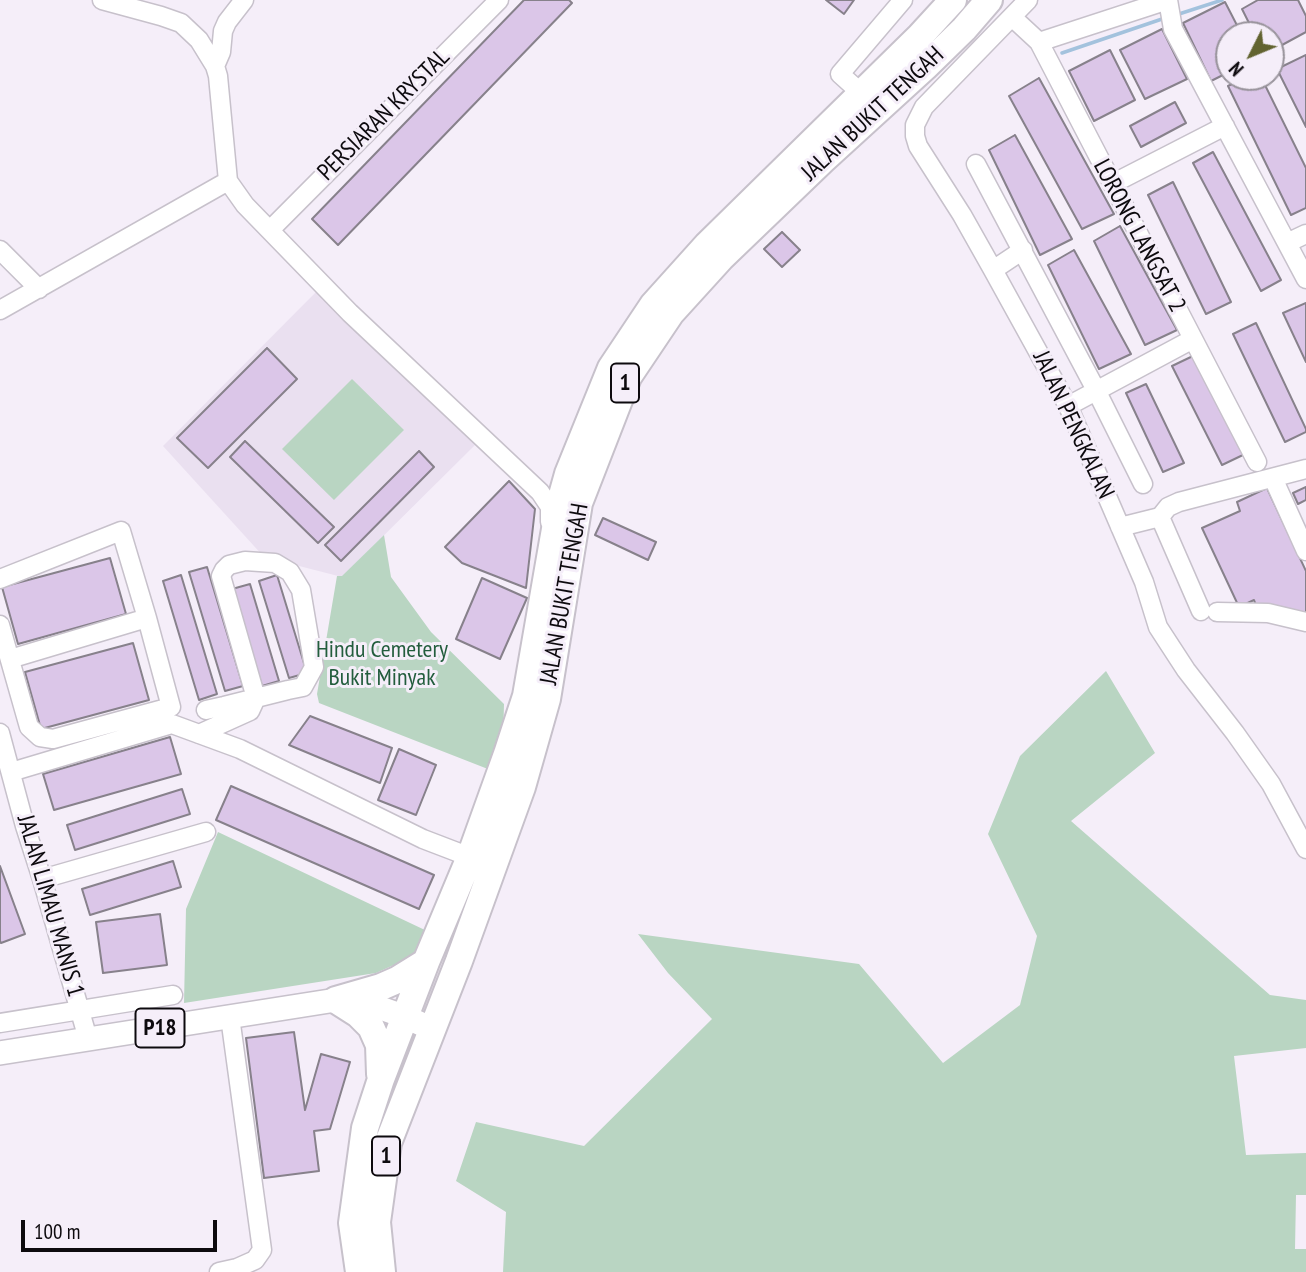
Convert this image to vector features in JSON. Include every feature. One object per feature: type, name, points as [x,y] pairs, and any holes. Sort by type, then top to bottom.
[{"type":"highway","name":"JALAN BUKIT TENGAH","points":[[359,1272],[352,1223],[365,1128],[426,962],[498,783],[526,696],[559,506],[568,474],[611,368],[653,305],[707,244],[920,36],[953,0]]},
{"type":"highway","name":"JALAN BUKIT TENGAH","points":[[382,1272],[377,1222],[388,1143],[522,787],[547,699],[579,503],[628,377],[671,313],[721,258],[925,67],[989,0]]},
{"type":"highway","points":[[336,1000],[382,987],[426,962]]},
{"type":"highway","points":[[336,1000],[358,1014],[376,1035],[381,1079]]},
{"type":"main road","name":"P18","points":[[0,1053],[336,1000],[372,1005],[432,1029]]},
{"type":"street","points":[[215,66],[221,52],[223,31],[244,0]]},
{"type":"street","name":"PERSIARAN KRYSTAL","points":[[270,230],[499,0]]},
{"type":"street","name":"JALAN PENGKALAN","points":[[1028,0],[933,97],[919,115],[915,125],[918,146],[962,215],[1068,406],[1144,582],[1158,627],[1186,670],[1264,774],[1305,842]]},
{"type":"street","points":[[1039,43],[1168,0],[1173,29],[1306,279]]},
{"type":"street","points":[[112,1],[181,23],[199,40],[218,76],[228,181],[245,205],[350,313],[540,492],[550,508],[551,557]]},
{"type":"street","points":[[861,93],[840,74],[901,3]]},
{"type":"street","name":"LORONG LANGSAT 2","points":[[1012,17],[1039,43],[1257,462]]},
{"type":"street","points":[[1112,184],[1225,126]]},
{"type":"street","points":[[976,164],[1143,484]]},
{"type":"street","points":[[0,310],[228,181]]},
{"type":"street","points":[[1287,243],[1306,234]]},
{"type":"street","points":[[0,250],[39,289]]},
{"type":"street","points":[[993,270],[1023,250]]},
{"type":"street","points":[[1068,406],[1193,339]]},
{"type":"street","points":[[1120,527],[1160,517],[1168,507],[1179,502],[1306,469]]},
{"type":"street","points":[[519,470],[557,483],[568,474]]},
{"type":"street","points":[[1273,478],[1306,551]]},
{"type":"street","points":[[1160,517],[1209,612],[1268,613],[1306,622]]},
{"type":"street","points":[[0,579],[121,531],[171,707],[53,739],[40,737],[29,727],[0,625]]},
{"type":"street","points":[[199,734],[250,711],[256,698],[221,576],[229,565],[245,561],[275,563],[290,572],[300,590],[314,667],[303,687],[256,698],[206,710]]},
{"type":"street","points":[[10,659],[147,618]]},
{"type":"street","points":[[11,772],[172,724],[240,749],[423,839],[470,858]]},
{"type":"street","name":"JALAN LIMAU MANIS 1","points":[[0,733],[88,1039]]},
{"type":"street","points":[[42,879],[206,832]]},
{"type":"street","points":[[0,1023],[173,995]]},
{"type":"street","points":[[219,1272],[255,1260],[262,1250],[230,1017]]},
{"type":"shaded area","points":[[319,289],[475,445],[342,577],[264,557],[163,446]]},
{"type":"green space","points":[[352,379],[404,430],[334,500],[282,449]]},
{"type":"green space","name":"Hindu Cemetery Bukit Minyak","points":[[384,535],[391,577],[431,632],[504,704],[503,743],[493,771],[319,703],[317,694],[337,576],[342,576]]},
{"type":"green space","points":[[1106,671],[1155,753],[1071,821],[1270,995],[1306,1000],[1306,1048],[1234,1056],[1246,1155],[1306,1153],[1306,1195],[1296,1195],[1295,1249],[1306,1249],[1306,1272],[503,1272],[506,1212],[456,1181],[476,1122],[584,1146],[712,1019],[668,973],[638,934],[859,964],[943,1063],[1020,1005],[1037,936],[988,834],[1020,756]]},
{"type":"green space","points":[[218,832],[427,931],[416,955],[376,973],[184,1003],[186,909]]},
{"type":"building","points":[[524,0],[569,0],[572,3],[338,245],[312,219]]},
{"type":"building","points":[[826,0],[854,0],[844,14]]},
{"type":"building","points":[[1258,0],[1298,0],[1306,16],[1306,32],[1285,43],[1285,21],[1248,21],[1242,9]]},
{"type":"building","points":[[1225,2],[1235,21],[1215,21],[1215,79],[1211,81],[1183,23]]},
{"type":"building","points":[[1162,29],[1187,79],[1145,99],[1120,50]]},
{"type":"building","points":[[1110,50],[1135,100],[1094,121],[1069,71]]},
{"type":"building","points":[[1306,55],[1306,127],[1285,85],[1285,65]]},
{"type":"building","points":[[1039,78],[1114,214],[1082,229],[1009,96]]},
{"type":"building","points":[[1230,91],[1268,91],[1306,168],[1306,208],[1291,215]]},
{"type":"building","points":[[1175,102],[1186,123],[1141,147],[1130,126]]},
{"type":"building","points":[[1015,135],[1072,239],[1040,255],[989,150]]},
{"type":"building","points":[[1213,152],[1281,280],[1261,291],[1193,163]]},
{"type":"building","points":[[1173,182],[1231,302],[1206,314],[1148,195]]},
{"type":"building","points":[[1120,226],[1177,330],[1145,345],[1094,241]]},
{"type":"building","points":[[782,232],[800,250],[782,267],[764,249]]},
{"type":"building","points":[[1074,250],[1131,354],[1099,369],[1048,265]]},
{"type":"building","points":[[1306,303],[1306,362],[1283,313]]},
{"type":"building","points":[[1256,323],[1306,429],[1306,432],[1285,442],[1233,334]]},
{"type":"building","points":[[267,348],[297,379],[208,468],[177,438]]},
{"type":"building","points":[[1195,355],[1245,454],[1222,465],[1172,366]]},
{"type":"building","points":[[1146,384],[1184,463],[1163,472],[1126,393]]},
{"type":"building","points":[[245,441],[334,527],[318,543],[230,457]]},
{"type":"building","points":[[419,451],[434,467],[341,561],[325,545]]},
{"type":"building","points":[[509,481],[535,509],[526,588],[462,563],[445,547]]},
{"type":"building","points":[[1306,487],[1306,500],[1298,504],[1293,493]]},
{"type":"building","points":[[1267,488],[1306,571],[1306,615],[1256,605],[1254,600],[1239,607],[1202,528],[1240,511],[1237,502]]},
{"type":"building","points":[[603,518],[656,542],[648,560],[595,535]]},
{"type":"building","points":[[110,558],[126,614],[18,644],[2,587]]},
{"type":"building","points":[[207,567],[243,686],[225,691],[189,572]]},
{"type":"building","points":[[181,575],[217,694],[199,700],[163,581]]},
{"type":"building","points":[[277,575],[307,673],[289,678],[259,581]]},
{"type":"building","points":[[482,578],[527,598],[500,659],[456,639]]},
{"type":"building","points":[[250,584],[279,681],[262,686],[232,589]]},
{"type":"building","points":[[133,643],[149,700],[41,729],[25,672]]},
{"type":"building","points":[[310,716],[392,748],[380,783],[289,745]]},
{"type":"building","points":[[170,737],[181,774],[54,810],[43,774]]},
{"type":"building","points":[[399,749],[436,765],[416,815],[378,800]]},
{"type":"building","points":[[231,786],[434,875],[419,909],[216,820]]},
{"type":"building","points":[[182,789],[190,814],[75,850],[67,825]]},
{"type":"building","points":[[173,861],[181,887],[90,915],[82,889]]},
{"type":"building","points":[[0,866],[25,934],[1,943],[0,941]]},
{"type":"building","points":[[160,914],[167,965],[103,973],[96,922]]},
{"type":"building","points":[[294,1032],[305,1110],[321,1054],[350,1062],[330,1129],[314,1131],[319,1171],[264,1178],[246,1038]]},
{"type":"waterway","points":[[1179,14],[1222,0]]},
{"type":"waterway","points":[[1062,53],[1162,19]]}]
